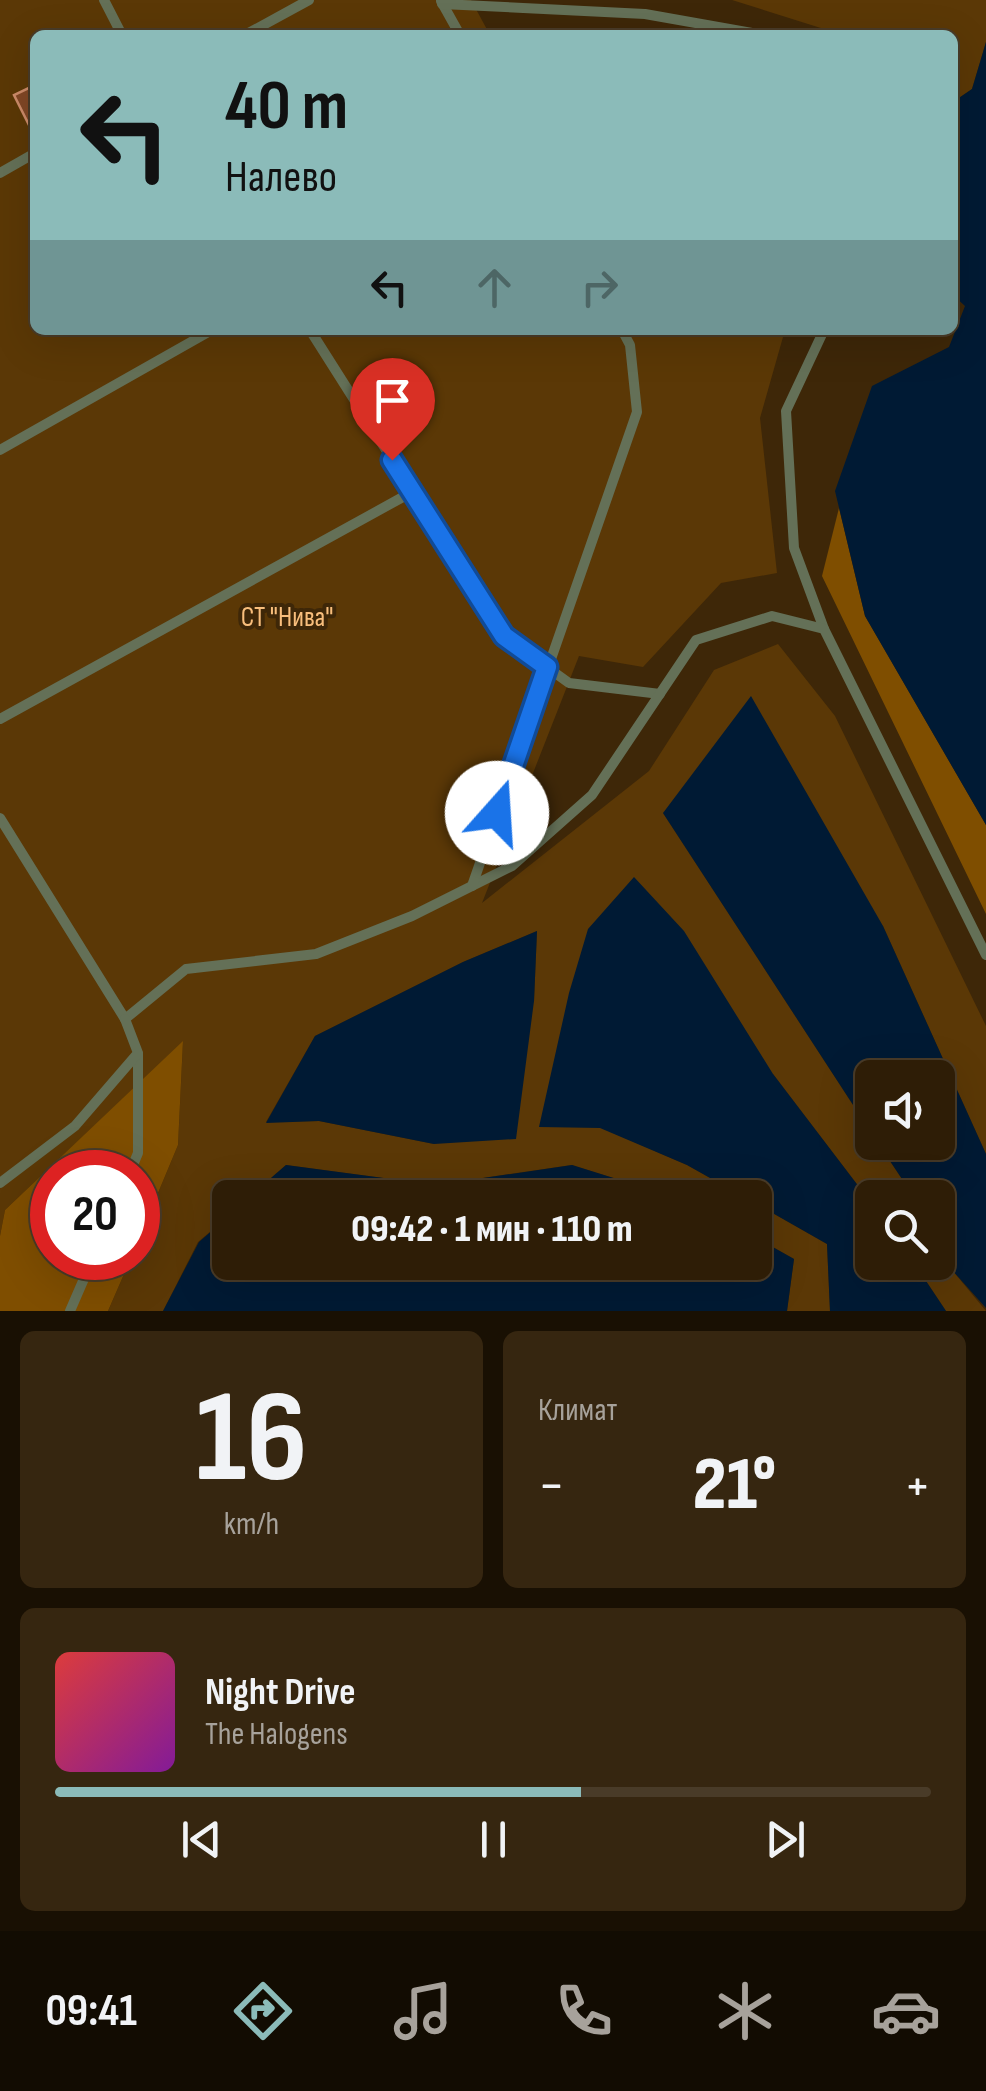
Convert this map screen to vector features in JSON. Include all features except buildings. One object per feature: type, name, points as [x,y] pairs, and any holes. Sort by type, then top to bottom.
[{"type":"lane","points":[[104,0],[119,30]]},
{"type":"lane","points":[[254,30],[309,0]]},
{"type":"lane","points":[[441,2],[457,30]]},
{"type":"lane","points":[[441,2],[645,14],[736,30]]},
{"type":"lane","points":[[0,173],[30,156]]},
{"type":"lane","points":[[0,450],[203,335]]},
{"type":"lane","points":[[313,335],[504,636],[569,683],[660,694]]},
{"type":"lane","points":[[472,886],[637,412],[630,345],[625,335]]},
{"type":"lane","points":[[822,335],[786,411],[794,548],[824,629],[986,955]]},
{"type":"lane","points":[[0,719],[412,492]]},
{"type":"lane","points":[[125,1018],[186,969],[316,954],[412,916],[512,866],[592,795],[696,640],[772,616],[824,629]]},
{"type":"lane","points":[[0,818],[125,1018],[138,1052],[138,1150]]},
{"type":"lane","points":[[0,1183],[75,1126],[138,1052]]},
{"type":"lane","points":[[70,1311],[83,1280]]},
{"type":"green space","name":"СТ \"Нива\"","points":[[0,0],[471,0],[487,30],[30,30],[30,335],[784,335],[760,418],[777,573],[721,583],[643,667],[579,656],[482,903],[649,771],[714,670],[778,644],[835,716],[986,1026],[986,1154],[955,1085],[955,1060],[944,1060],[883,926],[663,813],[855,1108],[855,1160],[889,1160],[903,1180],[855,1182],[773,1074],[600,1127],[714,1180],[620,1180],[572,1165],[469,1180],[398,1180],[286,1165],[269,1180],[212,1180],[212,1230],[198,1242],[163,1311],[108,1311],[121,1280],[160,1280],[160,1188],[178,1145],[183,1042],[69,1150],[30,1150],[30,1186],[5,1210],[0,1236]],"holes":[[[537,931],[534,1001],[434,1144],[319,1121],[266,1122],[315,1036],[463,962]]]},
{"type":"green space","points":[[732,0],[986,0],[986,42],[972,89],[958,99],[958,30],[827,30]]},
{"type":"green space","points":[[772,1213],[827,1244],[830,1311],[787,1311],[794,1259],[772,1247]]},
{"type":"green space","points":[[955,1274],[986,1311],[946,1311],[925,1280],[955,1280]]},
{"type":"shaded area","points":[[839,508],[865,616],[986,825],[986,914],[822,576]]},
{"type":"shaded area","points":[[183,1041],[178,1145],[160,1188],[160,1150],[68,1150]]},
{"type":"shaded area","points":[[30,1186],[30,1280],[121,1280],[108,1311],[0,1311],[0,1236],[5,1210]]},
{"type":"water","points":[[986,42],[986,825],[865,616],[835,491],[872,386],[949,347],[954,335],[958,335],[965,306],[958,300],[958,99],[972,89]]},
{"type":"water","points":[[751,696],[883,926],[944,1060],[855,1060],[855,1108],[663,813]]},
{"type":"water","points":[[634,877],[684,931],[773,1074],[855,1182],[855,1280],[925,1280],[946,1311],[830,1311],[827,1244],[772,1213],[772,1180],[714,1180],[600,1128],[539,1127],[569,993],[588,929]]},
{"type":"water","points":[[537,931],[534,1001],[516,1139],[434,1144],[319,1121],[266,1123],[315,1036],[463,962]]},
{"type":"water","points":[[955,1085],[986,1154],[986,1308],[955,1273],[955,1180],[903,1180],[889,1160],[955,1160]]},
{"type":"water","points":[[286,1165],[398,1180],[269,1180]]},
{"type":"water","points":[[572,1165],[620,1180],[470,1180]]},
{"type":"water","points":[[212,1231],[212,1280],[772,1280],[772,1247],[794,1259],[787,1311],[163,1311],[199,1242]]},
{"type":"route","points":[[392,460],[504,636],[547,667],[497,813]]}]
